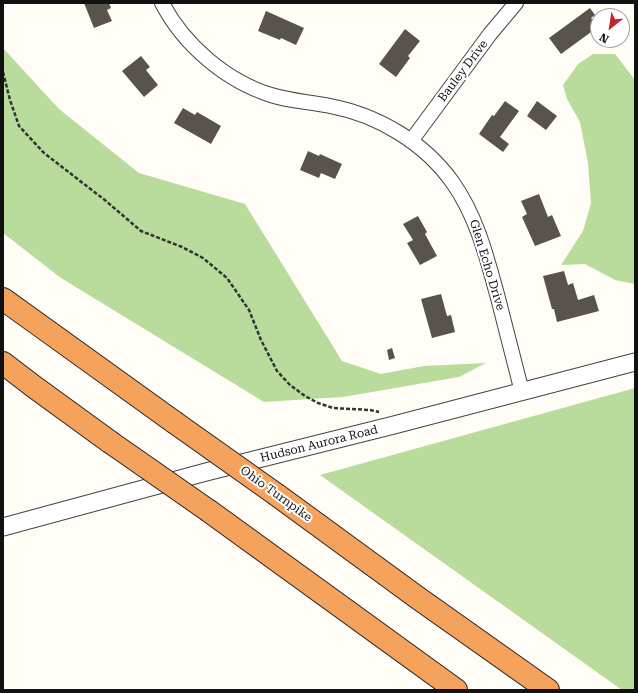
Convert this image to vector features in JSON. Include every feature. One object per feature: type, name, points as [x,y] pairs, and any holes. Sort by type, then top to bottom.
[{"type":"highway","name":"Ohio Turnpike","points":[[3,299],[277,494],[418,598],[548,690]]},
{"type":"highway","points":[[3,363],[32,386],[209,511],[456,690]]},
{"type":"street","name":"Glen Echo Drive","points":[[162,3],[190,42],[206,58],[241,82],[278,97],[330,106],[357,113],[385,125],[411,141],[443,171],[470,210],[481,239],[522,392]]},
{"type":"street","name":"Bauley Drive","points":[[411,141],[490,34],[516,3]]},
{"type":"street","name":"Hudson Aurora Road","points":[[3,527],[206,472],[635,362]]},
{"type":"path","points":[[3,72],[10,100],[19,126],[44,153],[106,201],[141,231],[182,247],[203,258],[227,278],[250,310],[261,340],[277,371],[290,385],[318,403],[333,408],[370,410],[383,413]]},
{"type":"green space","points":[[3,48],[59,109],[139,173],[245,204],[342,361],[381,374],[424,366],[486,363],[459,377],[343,397],[264,402],[61,278],[3,233]]},
{"type":"green space","points":[[593,54],[615,54],[635,80],[635,284],[615,280],[585,264],[561,265],[583,231],[591,203],[588,163],[580,122],[567,99],[563,85],[578,64]]},
{"type":"green space","points":[[635,388],[635,690],[622,690],[320,475]]},
{"type":"building","points":[[84,3],[109,3],[111,8],[107,10],[112,21],[94,28]]},
{"type":"building","points":[[590,8],[590,33],[561,54],[549,38]]},
{"type":"building","points":[[266,11],[304,28],[296,45],[281,38],[280,40],[258,31]]},
{"type":"building","points":[[405,29],[420,41],[408,56],[410,58],[396,77],[379,64]]},
{"type":"building","points":[[141,56],[150,67],[146,70],[158,85],[144,97],[122,71]]},
{"type":"building","points":[[505,101],[519,111],[500,137],[509,144],[503,152],[479,134],[492,115],[494,116]]},
{"type":"building","points":[[537,101],[557,116],[546,130],[527,116]]},
{"type":"building","points":[[183,108],[195,115],[197,112],[221,126],[211,144],[174,123]]},
{"type":"building","points":[[308,151],[319,156],[320,154],[342,164],[335,179],[321,173],[319,178],[300,170]]},
{"type":"building","points":[[539,194],[548,217],[552,215],[561,236],[535,246],[522,217],[527,214],[521,201]]},
{"type":"building","points":[[418,216],[427,232],[425,234],[437,256],[420,265],[407,243],[413,240],[403,224]]},
{"type":"building","points":[[564,271],[568,285],[573,283],[578,300],[594,295],[599,311],[557,322],[543,276]]},
{"type":"building","points":[[441,294],[447,316],[451,315],[455,332],[432,338],[421,299]]},
{"type":"building","points":[[392,348],[395,358],[389,360],[387,350]]}]
